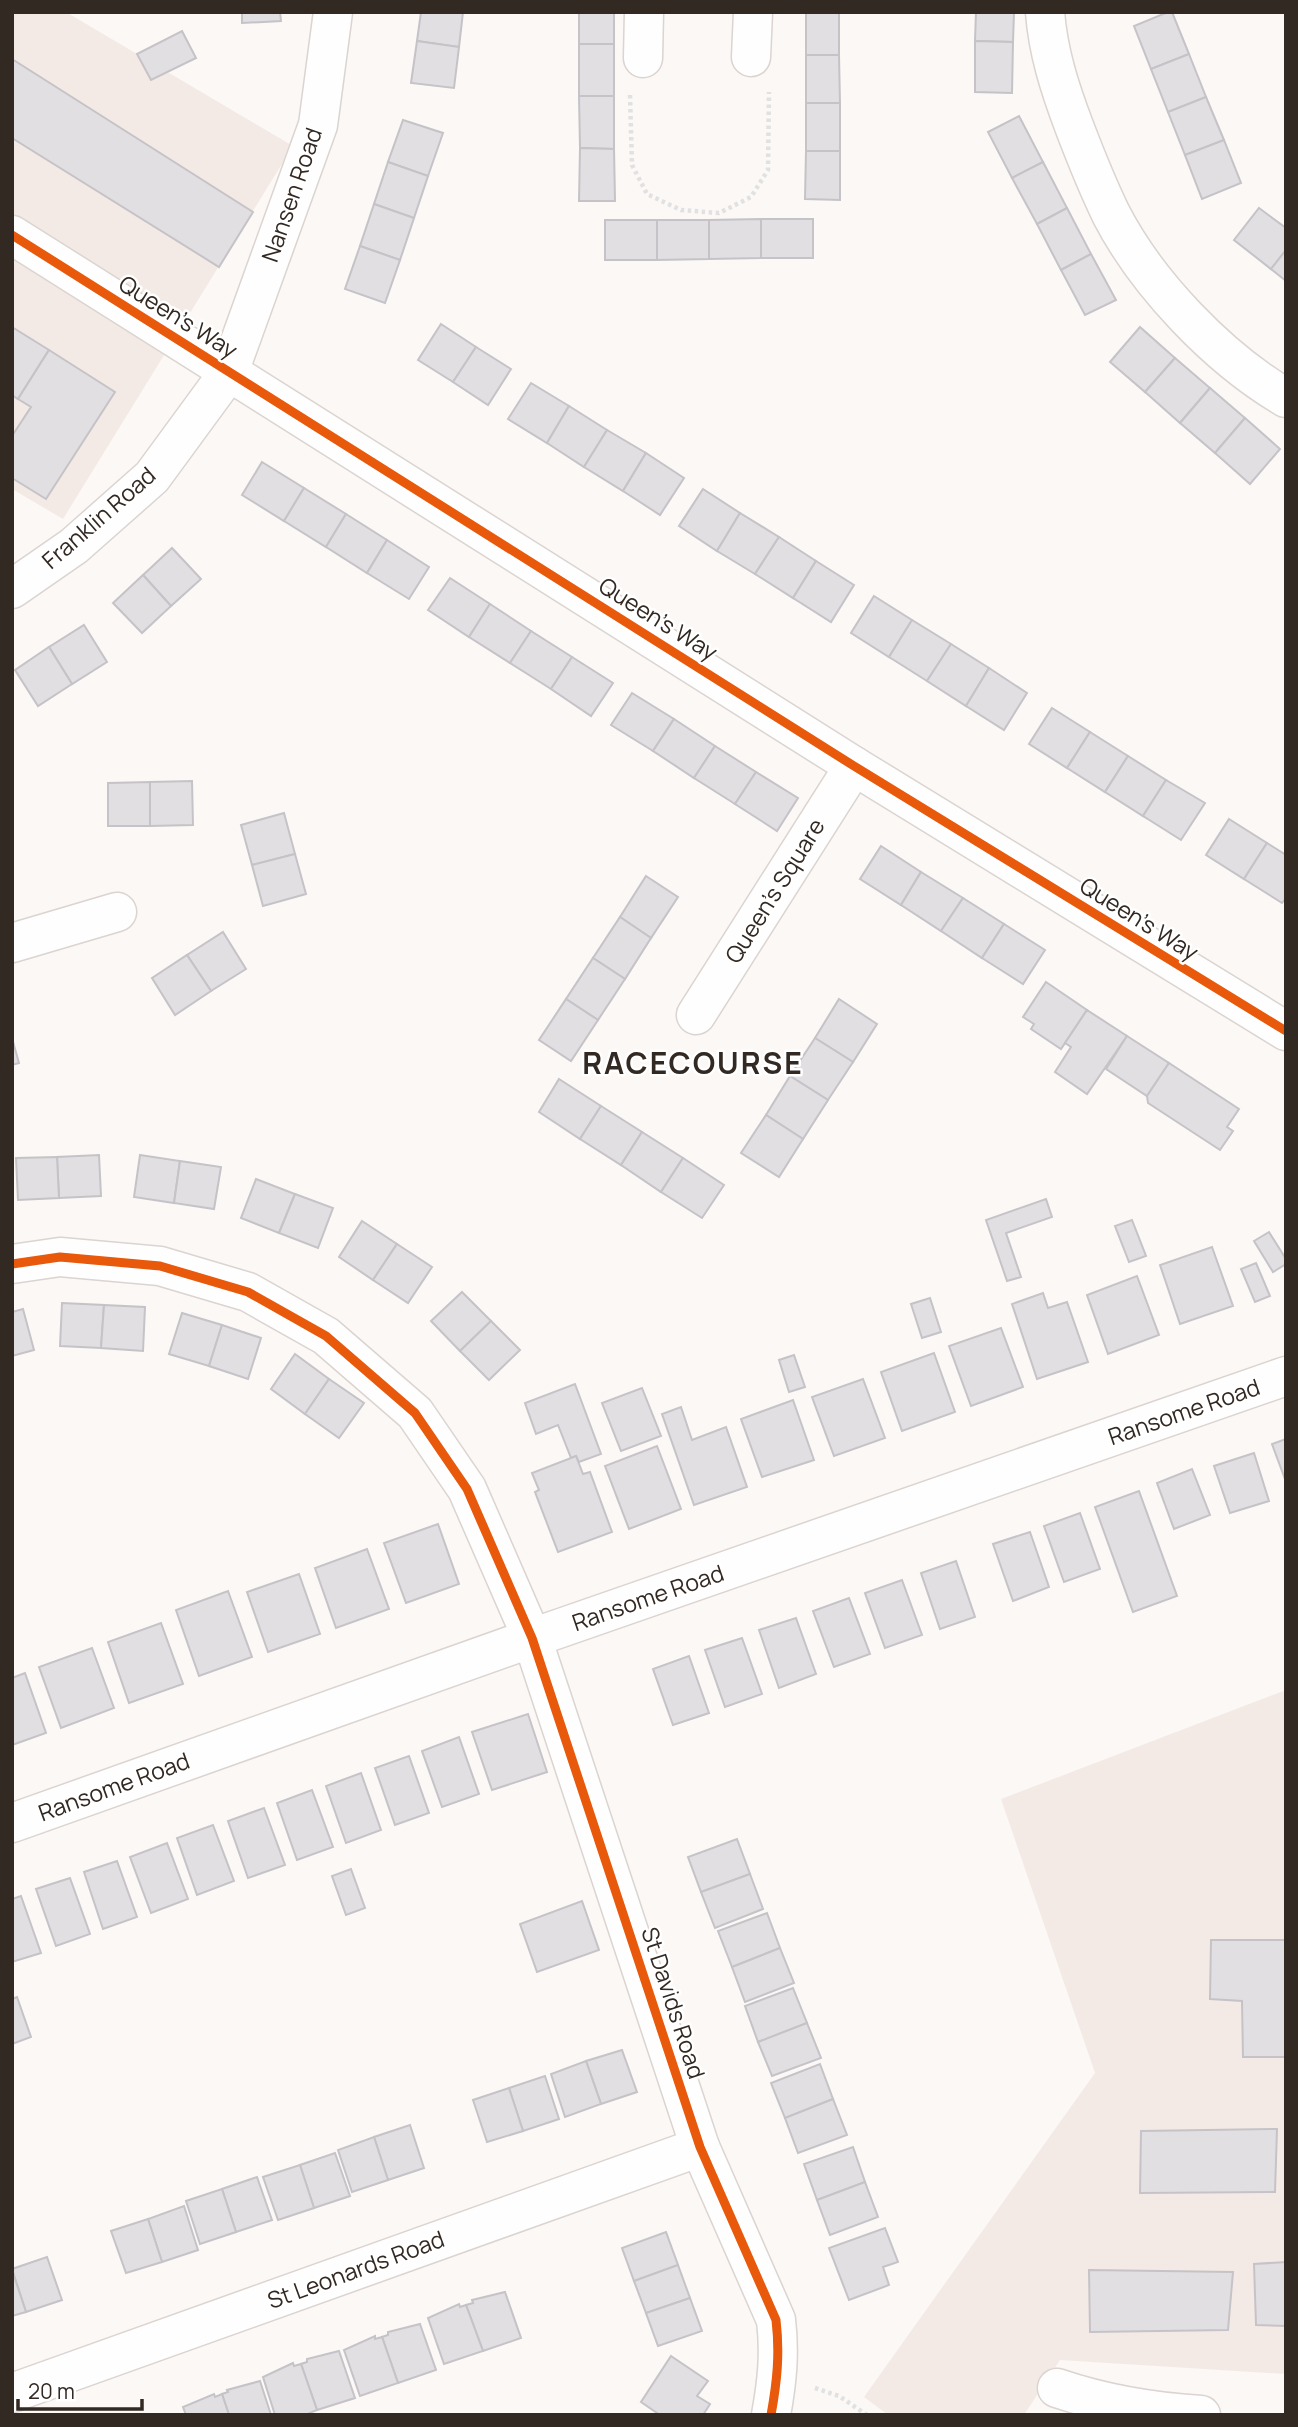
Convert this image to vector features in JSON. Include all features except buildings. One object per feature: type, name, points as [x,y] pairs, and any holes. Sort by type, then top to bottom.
[{"type":"street","name":"Nansen Road","points":[[229,372],[318,125],[333,12]]},
{"type":"street","points":[[643,12],[643,58]]},
{"type":"street","points":[[751,57],[753,12]]},
{"type":"street","points":[[1045,12],[1046,34],[1060,89],[1083,152],[1112,216],[1145,268],[1184,313],[1223,351],[1271,390],[1286,398]]},
{"type":"street","name":"Queen's Way","points":[[12,235],[854,766],[1286,1031]]},
{"type":"street","name":"Franklin Road","points":[[12,589],[74,545],[152,477],[229,372]]},
{"type":"street","name":"Queen's Square","points":[[696,1015],[854,766]]},
{"type":"street","points":[[12,943],[117,912]]},
{"type":"street","name":"St Davids Road","points":[[12,1264],[60,1257],[160,1266],[248,1292],[326,1336],[415,1413],[467,1489],[532,1638],[700,2147],[776,2320],[778,2377],[771,2415]]},
{"type":"street","name":"Ransome Road","points":[[12,1823],[532,1638],[1286,1376]]},
{"type":"street","name":"St Leonards Road","points":[[12,2393],[700,2147]]},
{"type":"street","points":[[1057,2388],[1092,2400],[1167,2413],[1201,2415]]},
{"type":"path","points":[[643,58],[630,62],[632,165],[647,194],[681,211],[719,214],[751,197],[768,170],[769,66],[751,57]]},
{"type":"path","points":[[778,2377],[839,2396],[867,2415]]},
{"type":"shaded area","points":[[12,12],[66,12],[293,146],[63,519],[12,489]]},
{"type":"shaded area","points":[[1286,1690],[1286,2374],[1060,2360],[1024,2415],[888,2415],[864,2397],[1095,2073],[1001,1799]]},
{"type":"cycle path","points":[[12,235],[854,766],[1286,1031]]},
{"type":"cycle path","points":[[12,1264],[60,1257],[160,1266],[248,1292],[326,1336],[415,1413],[467,1489],[532,1638],[700,2147],[776,2320],[777,2368],[771,2415]]},
{"type":"district","name":"RACECOURSE","points":[[693,1064]]}]
